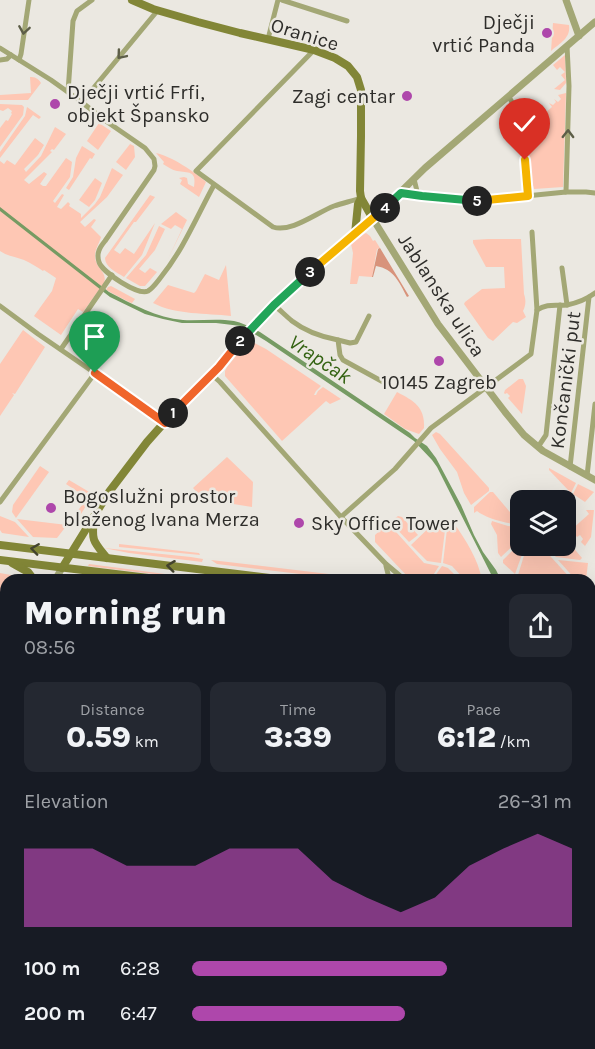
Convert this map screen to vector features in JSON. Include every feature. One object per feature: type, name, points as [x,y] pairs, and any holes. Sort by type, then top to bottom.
[{"type":"main road","name":"Oranice","points":[[132,0],[158,10],[240,33],[314,50],[346,64],[355,73],[360,83],[362,104],[359,180],[361,198],[373,219]]},
{"type":"main road","points":[[355,234],[358,204],[361,198]]},
{"type":"main road","points":[[62,568],[109,492],[138,453],[255,324],[296,283],[373,219]]},
{"type":"main road","points":[[95,514],[93,538],[107,558]]},
{"type":"main road","points":[[0,545],[237,574]]},
{"type":"main road","points":[[4,561],[114,574]]},
{"type":"main road","points":[[4,561],[29,574]]},
{"type":"street","points":[[19,60],[29,0]]},
{"type":"street","points":[[68,92],[73,21],[77,11],[92,0]]},
{"type":"street","points":[[268,39],[280,0],[347,21]]},
{"type":"street","points":[[558,0],[566,1],[579,36]]},
{"type":"street","points":[[82,102],[158,10]]},
{"type":"street","points":[[373,219],[437,158],[595,22]]},
{"type":"street","points":[[566,192],[569,86],[567,46]]},
{"type":"street","points":[[0,48],[68,92],[151,154],[155,163],[154,170],[98,253],[102,268],[122,282],[140,292],[150,289],[171,264],[213,185]]},
{"type":"street","points":[[314,50],[196,171],[278,229],[294,225],[333,206],[361,198]]},
{"type":"street","points":[[0,60],[7,59],[11,55]]},
{"type":"street","points":[[509,97],[522,120],[528,196]]},
{"type":"street","points":[[414,179],[417,191],[422,196]]},
{"type":"street","points":[[401,193],[476,201],[566,192],[595,194]]},
{"type":"street","name":"Jablanska ulica","points":[[373,219],[438,324],[524,435],[550,456],[595,480]]},
{"type":"street","name":"Jablanska ulica","points":[[485,387],[531,354],[537,310],[532,232]]},
{"type":"street","points":[[538,447],[546,435],[564,305],[562,268]]},
{"type":"street","points":[[61,349],[112,275]]},
{"type":"street","points":[[537,310],[544,306],[564,305],[592,295]]},
{"type":"street","name":"Končanički put","points":[[570,467],[592,295]]},
{"type":"street","points":[[274,305],[292,322],[303,328],[325,337],[350,343],[356,342],[369,316]]},
{"type":"street","points":[[0,306],[165,423]]},
{"type":"street","points":[[338,340],[340,355],[344,360],[385,383]]},
{"type":"street","points":[[0,502],[95,373]]},
{"type":"street","points":[[212,374],[341,517],[398,574]]},
{"type":"street","points":[[341,517],[396,469],[437,423],[485,387]]},
{"type":"street","points":[[587,476],[595,404]]},
{"type":"street","points":[[386,564],[388,574]]},
{"type":"street","points":[[58,574],[62,568]]},
{"type":"shaded area","points":[[553,23],[569,25],[569,30],[564,40],[551,51]]},
{"type":"shaded area","points":[[565,55],[566,83],[560,90],[554,89],[565,80],[561,75],[565,72],[560,67],[557,70],[553,65]]},
{"type":"shaded area","points":[[30,77],[36,78],[41,83],[28,100],[0,100],[0,95],[31,93]]},
{"type":"shaded area","points":[[566,93],[563,187],[534,189],[531,178],[527,123],[525,123],[518,101],[522,99],[526,102],[523,105],[525,112],[528,110],[531,113],[533,110],[539,118],[542,116],[539,111],[543,115],[552,107],[549,103],[553,105],[556,102],[554,99],[558,102],[561,99],[558,95]]},
{"type":"shaded area","points":[[0,104],[24,107],[23,115],[0,147],[0,128],[6,120],[8,121],[12,111],[8,108],[0,110]]},
{"type":"shaded area","points":[[27,107],[41,117],[39,119],[33,115],[0,158],[0,152],[25,116]]},
{"type":"shaded area","points":[[99,123],[111,131],[98,150],[87,141]]},
{"type":"shaded area","points":[[55,127],[66,134],[54,150],[50,151],[52,152],[24,180],[29,184],[44,172],[47,174],[40,184],[46,186],[66,158],[72,162],[70,177],[53,201],[55,203],[62,194],[64,195],[57,207],[61,209],[68,202],[69,206],[81,214],[81,218],[100,197],[112,168],[123,175],[107,197],[80,222],[85,227],[94,219],[96,220],[91,227],[101,237],[95,256],[105,279],[83,312],[78,309],[61,335],[34,316],[52,291],[56,278],[27,261],[0,251],[0,161],[4,164],[7,160],[15,165],[35,138],[44,145],[24,169],[26,172],[41,156]]},
{"type":"shaded area","points":[[130,144],[134,146],[135,157],[126,170],[116,162]]},
{"type":"shaded area","points":[[82,146],[95,154],[69,190],[66,188],[73,177],[76,158]]},
{"type":"shaded area","points":[[156,153],[169,157],[206,182],[199,197],[180,184],[182,180],[179,178],[184,177],[187,178],[188,184],[194,187],[193,175],[168,167],[163,164],[164,162]]},
{"type":"shaded area","points":[[95,178],[102,183],[95,200],[89,207],[79,200]]},
{"type":"shaded area","points":[[150,195],[155,197],[114,250],[120,254],[125,248],[134,254],[155,223],[142,255],[124,277],[109,267],[105,258]]},
{"type":"shaded area","points":[[0,207],[109,292],[145,310],[173,319],[228,320],[260,332],[410,433],[427,446],[436,458],[483,552],[498,574],[491,574],[437,467],[414,441],[241,326],[182,323],[163,319],[145,314],[110,297],[0,211]]},
{"type":"shaded area","points":[[176,212],[187,220],[168,259],[182,229],[175,225],[171,229],[161,224]]},
{"type":"shaded area","points":[[159,226],[165,229],[155,250],[139,269],[145,273],[150,268],[157,272],[145,286],[140,286],[126,278],[146,255]]},
{"type":"shaded area","points":[[366,233],[373,241],[375,240],[380,248],[377,249],[372,277],[359,276],[357,284],[350,284],[353,253],[351,244]]},
{"type":"shaded area","points":[[521,239],[525,300],[523,311],[526,317],[517,323],[513,322],[493,341],[488,338],[464,304],[482,289],[505,288],[504,267],[486,267],[473,243],[473,240]]},
{"type":"shaded area","points":[[380,248],[409,296],[407,297],[395,277],[387,270],[376,266],[372,277]]},
{"type":"shaded area","points":[[226,265],[231,316],[181,312],[153,303],[168,285],[194,293],[205,274],[219,280]]},
{"type":"shaded area","points":[[111,286],[135,299],[132,303],[106,290]]},
{"type":"shaded area","points":[[23,330],[45,347],[15,394],[12,393],[14,395],[0,416],[0,364]]},
{"type":"shaded area","points":[[249,340],[321,386],[314,395],[323,387],[341,399],[330,404],[326,401],[282,441],[225,376],[227,367]]},
{"type":"shaded area","points":[[519,379],[523,379],[526,386],[522,414],[508,398],[510,396],[504,393]]},
{"type":"shaded area","points":[[397,392],[413,402],[423,415],[424,428],[419,434],[405,429],[384,414]]},
{"type":"shaded area","points":[[436,432],[489,488],[489,491],[471,505],[457,472],[432,435]]},
{"type":"shaded area","points":[[227,457],[253,482],[252,507],[205,501],[193,488]]},
{"type":"shaded area","points":[[40,466],[49,472],[16,518],[12,512],[13,505]]},
{"type":"shaded area","points":[[549,468],[576,483],[572,490],[568,490]]},
{"type":"shaded area","points":[[69,480],[91,493],[92,496],[81,514],[69,523],[87,498],[66,484]]},
{"type":"shaded area","points":[[578,484],[594,492],[585,502],[576,496],[575,490]]},
{"type":"shaded area","points":[[490,492],[493,492],[510,512],[510,523],[477,511],[474,513],[474,507]]},
{"type":"shaded area","points":[[586,510],[594,510],[591,537],[585,546],[581,542],[583,539],[580,535],[576,536],[576,526],[589,514]]},
{"type":"shaded area","points":[[0,516],[15,522],[29,537],[2,533]]},
{"type":"shaded area","points":[[398,516],[402,517],[418,535],[409,542],[393,525],[394,519]]},
{"type":"shaded area","points":[[17,519],[67,525],[57,538],[33,537]]},
{"type":"shaded area","points":[[492,521],[510,526],[510,548],[501,557],[498,553],[497,535],[491,524]]},
{"type":"shaded area","points":[[435,522],[439,522],[445,530],[441,563],[427,561],[411,545]]},
{"type":"shaded area","points":[[453,522],[471,550],[480,574],[459,574],[452,566],[443,563],[447,529]]},
{"type":"shaded area","points":[[388,523],[424,563],[439,566],[434,574],[405,574],[375,542],[375,535]]},
{"type":"shaded area","points":[[119,544],[199,553],[200,555],[119,547]]},
{"type":"shaded area","points":[[104,548],[191,557],[203,559],[202,562]]},
{"type":"shaded area","points":[[576,551],[582,558],[580,560],[556,557],[576,556]]},
{"type":"shaded area","points":[[510,553],[510,556],[521,556],[515,574],[503,563]]},
{"type":"shaded area","points":[[524,556],[550,556],[567,574],[518,574]]},
{"type":"shaded area","points":[[211,560],[329,574],[301,574],[217,564]]},
{"type":"shaded area","points":[[558,560],[588,563],[587,574],[571,574]]},
{"type":"shaded area","points":[[89,564],[166,574],[153,574],[88,566]]},
{"type":"shaded area","points":[[442,566],[454,574],[436,574]]},
{"type":"place","name":"Dječji vrtić Panda","points":[[547,33]]},
{"type":"place","name":"Zagi centar","points":[[407,96]]},
{"type":"place","name":"Dječji vrtić Frfi, objekt Špansko","points":[[55,104]]},
{"type":"place","name":"10145 Zagreb","points":[[439,361]]},
{"type":"place","name":"Bogoslužni prostor blaženog Ivana Merza","points":[[51,508]]},
{"type":"place","name":"Sky Office Tower","points":[[299,523]]},
{"type":"route","points":[[95,373],[165,423],[296,283],[401,193],[476,201],[528,196],[525,160]]},
{"type":"water label","name":"Vrapčak","points":[[320,359]]}]
